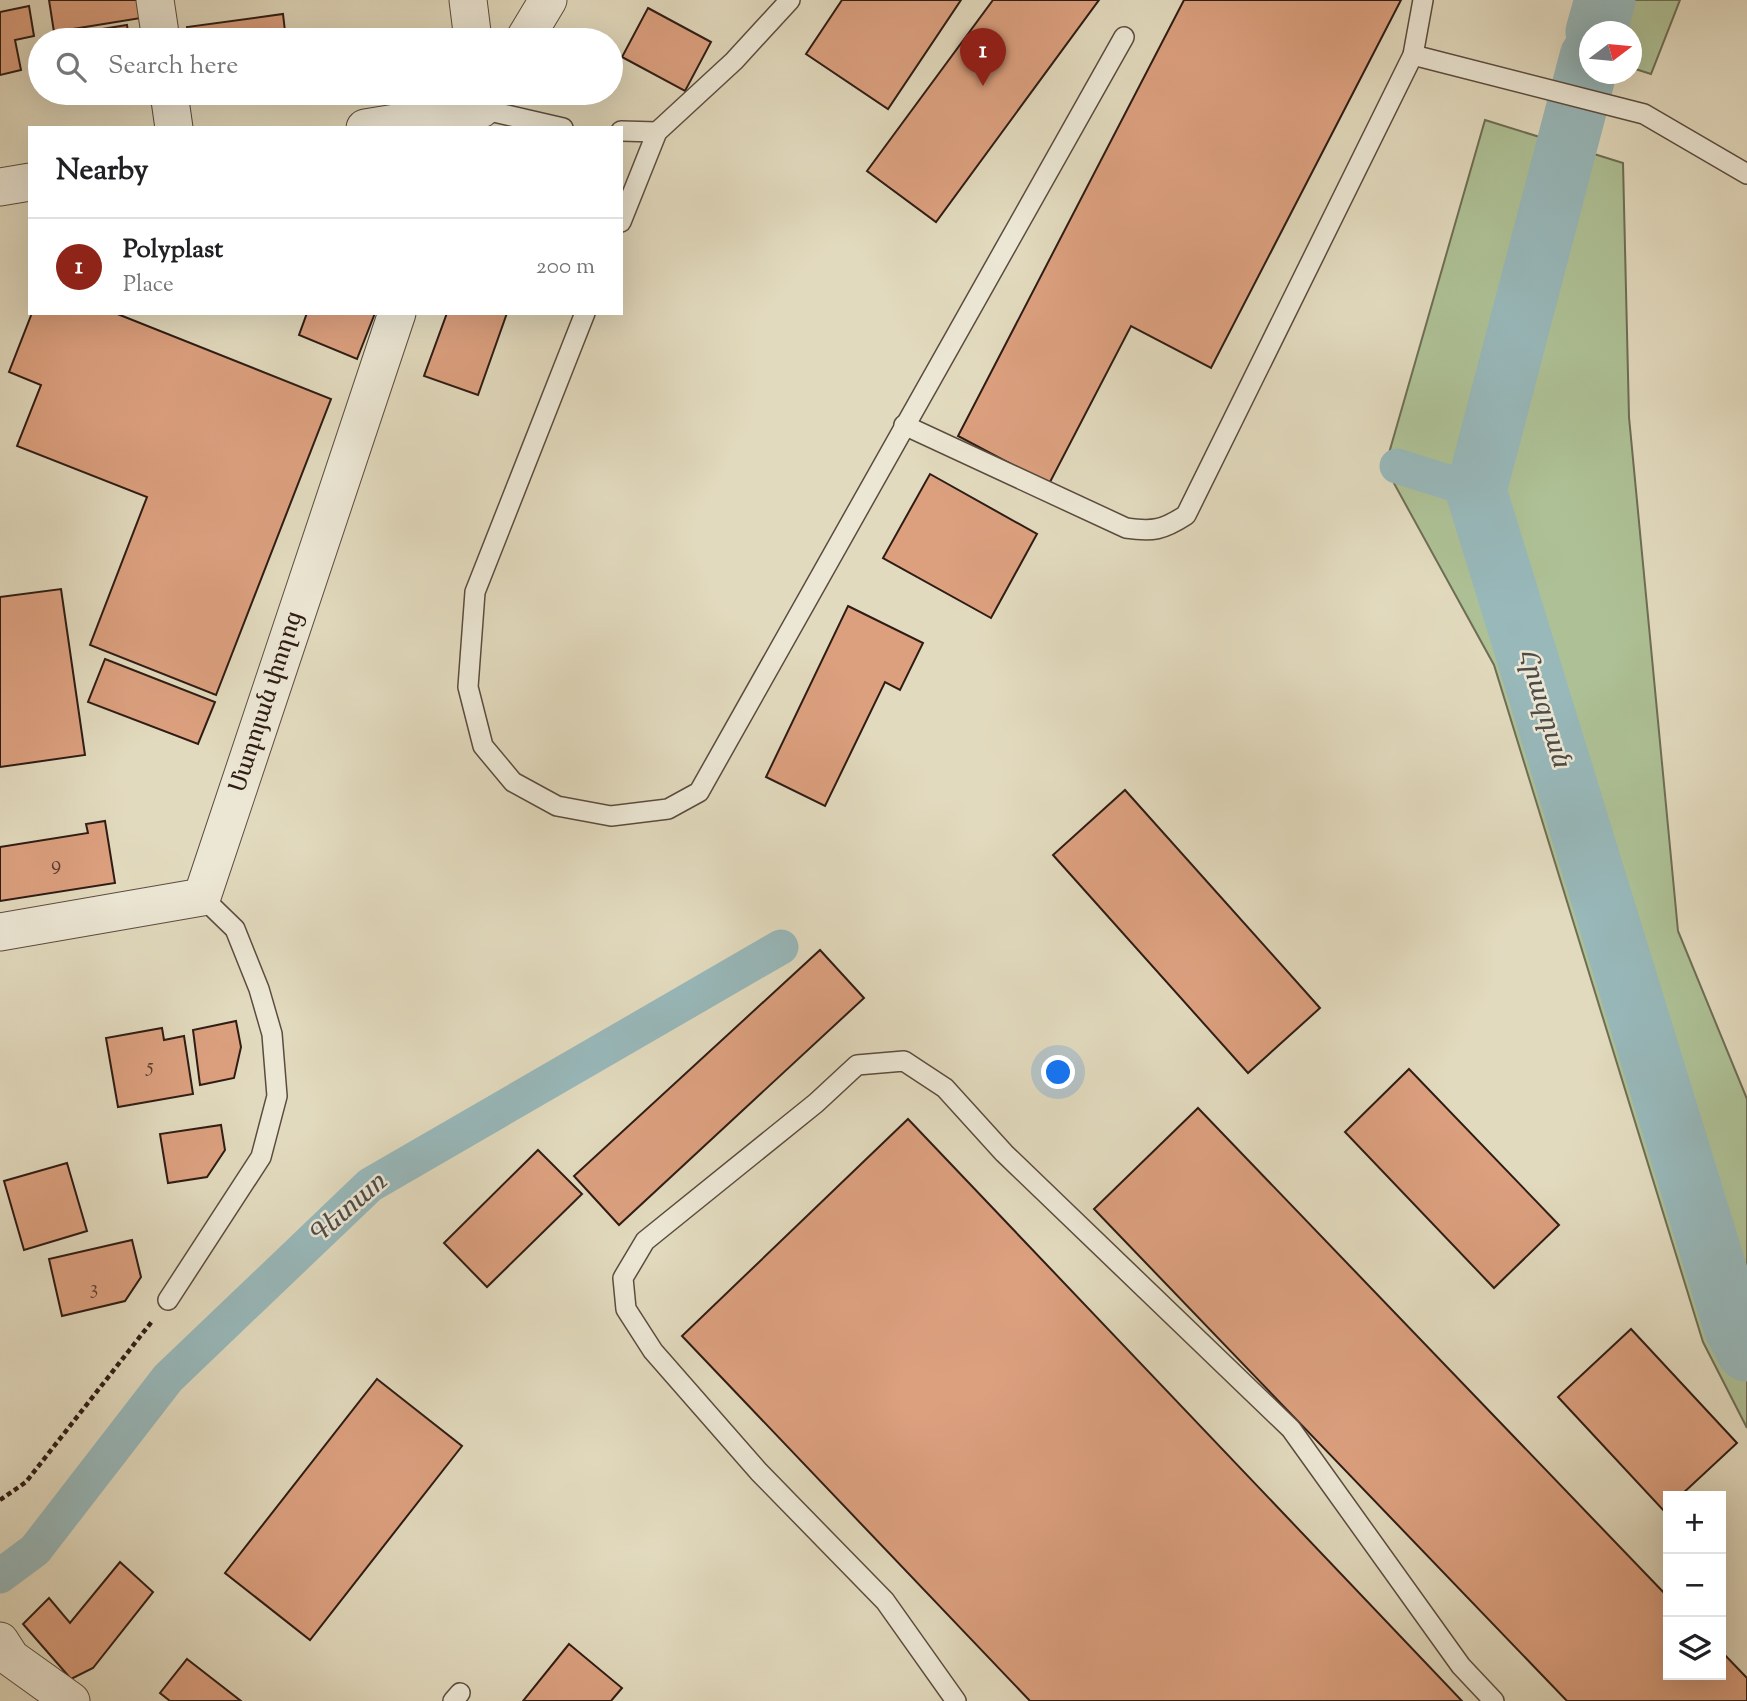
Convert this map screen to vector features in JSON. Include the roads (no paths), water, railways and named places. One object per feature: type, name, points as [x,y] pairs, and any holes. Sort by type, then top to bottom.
[{"type":"street","points":[[155,0],[159,28]]},
{"type":"street","points":[[468,0],[472,28]]},
{"type":"street","points":[[530,28],[548,0]]},
{"type":"street","points":[[171,105],[174,126]]},
{"type":"street","points":[[375,126],[480,106]]},
{"type":"street","points":[[0,187],[28,182]]},
{"type":"street","name":"Մադոյան փողոց","points":[[202,897],[396,315]]},
{"type":"street","points":[[0,932],[202,897]]},
{"type":"street","points":[[5,1650],[71,1701]]},
{"type":"lane","points":[[623,217],[657,132],[734,61],[790,0]]},
{"type":"lane","points":[[904,425],[1126,528],[1167,528],[1186,515],[1413,55],[1423,0]]},
{"type":"lane","points":[[584,315],[475,592],[468,687],[483,746],[513,782],[557,806],[611,816],[668,809],[699,792],[1124,37]]},
{"type":"lane","points":[[1413,55],[1534,83],[1644,114],[1747,174]]},
{"type":"lane","points":[[480,106],[555,126]]},
{"type":"lane","points":[[623,131],[657,132]]},
{"type":"lane","points":[[168,1300],[261,1157],[276,1096],[272,1034],[259,989],[235,929],[202,897]]},
{"type":"lane","points":[[956,1701],[885,1601],[750,1462],[653,1352],[626,1309],[623,1278],[645,1241],[816,1103],[857,1065],[904,1061],[945,1088],[1004,1153],[1291,1429],[1454,1656],[1494,1701]]},
{"type":"waterway","name":"Հրազդան","points":[[1599,21],[1605,0]]},
{"type":"waterway","name":"Հրազդան","points":[[1583,84],[1476,491],[1734,1327],[1747,1351]]},
{"type":"waterway","name":"Գետառ","points":[[1397,466],[1476,491]]},
{"type":"waterway","name":"Գետառ","points":[[0,1576],[35,1550],[168,1378],[370,1185],[781,947]]},
{"type":"place","name":"Polyplast","points":[[983,86]]}]
